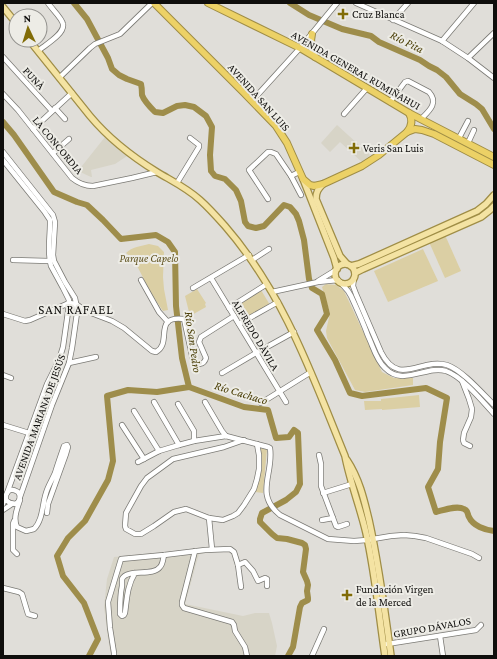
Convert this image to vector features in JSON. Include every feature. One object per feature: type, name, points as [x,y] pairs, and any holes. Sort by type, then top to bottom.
[{"type":"highway","name":"AVENIDA SAN LUIS","points":[[153,3],[276,126],[288,145],[301,176]]},
{"type":"highway","name":"AVENIDA GENERAL RUMIÑAHUI","points":[[208,3],[300,48],[409,113],[494,156]]},
{"type":"highway","points":[[314,32],[311,39],[311,46],[315,57]]},
{"type":"highway","points":[[407,132],[412,124],[412,118],[409,113]]},
{"type":"highway","points":[[301,176],[310,185],[314,186],[323,184],[367,163],[407,132],[415,129],[434,134],[494,165]]},
{"type":"main road","points":[[36,48],[100,128],[113,141],[157,172],[192,192],[211,210],[250,257],[278,302],[294,332],[364,498],[386,644],[385,656]]},
{"type":"main road","name":"AVENIDA SAN LUIS","points":[[301,176],[334,258],[336,270]]},
{"type":"main road","points":[[323,184],[316,194],[316,199],[340,256],[354,269],[355,275]]},
{"type":"main road","points":[[494,195],[477,211],[386,255],[355,275],[353,280],[348,283],[342,283],[339,281],[335,274],[339,266],[343,264],[360,264],[386,255],[480,217],[494,206]]},
{"type":"main road","points":[[477,211],[480,217]]},
{"type":"main road","points":[[345,456],[347,469],[368,530]]},
{"type":"main road","points":[[386,644],[391,656]]},
{"type":"street","points":[[38,51],[58,35],[63,27],[62,21],[48,3]]},
{"type":"street","points":[[60,77],[95,44],[120,34],[153,3]]},
{"type":"street","points":[[252,101],[314,32],[337,3]]},
{"type":"street","points":[[356,3],[442,40],[494,78]]},
{"type":"street","points":[[393,20],[408,3]]},
{"type":"street","points":[[442,40],[474,3]]},
{"type":"street","points":[[468,58],[494,33]]},
{"type":"street","name":"PUNÀ","points":[[3,57],[54,110],[65,119]]},
{"type":"street","points":[[390,102],[406,81],[429,92],[433,100],[432,108],[421,119]]},
{"type":"street","points":[[344,114],[367,88]]},
{"type":"street","points":[[33,129],[72,93]]},
{"type":"street","name":"LA CONCORDIA","points":[[3,94],[18,110],[72,178],[81,184],[93,186],[157,172]]},
{"type":"street","points":[[459,138],[468,121]]},
{"type":"street","points":[[468,143],[474,130]]},
{"type":"street","points":[[177,183],[199,147],[199,145],[190,138]]},
{"type":"street","points":[[53,153],[69,139]]},
{"type":"street","points":[[3,152],[52,212],[52,219]]},
{"type":"street","points":[[249,170],[268,152],[273,152],[276,154],[292,178],[301,195]]},
{"type":"street","points":[[3,160],[52,219]]},
{"type":"street","points":[[245,165],[268,200]]},
{"type":"street","points":[[292,178],[301,176]]},
{"type":"street","name":"AVENIDA MARIANA DE JESÚS","points":[[3,504],[47,384],[61,355],[65,339],[69,303],[68,297],[49,261],[50,224],[52,219]]},
{"type":"street","name":"AVENIDA MARIANA DE JESÚS","points":[[15,518],[20,498],[52,405],[69,363],[73,341],[76,313],[75,298],[54,261],[55,226],[52,219]]},
{"type":"street","points":[[194,288],[250,257],[269,249]]},
{"type":"street","points":[[13,260],[49,261]]},
{"type":"street","points":[[313,283],[336,270]]},
{"type":"street","points":[[355,275],[354,289],[378,358],[384,368],[391,373],[404,376],[438,370],[443,370],[454,374],[494,414]]},
{"type":"street","name":"ALFREDO DÀVILA","points":[[211,278],[286,402]]},
{"type":"street","points":[[141,280],[159,312],[168,322]]},
{"type":"street","points":[[272,292],[313,283],[339,281],[348,291],[385,359],[393,368],[404,370],[434,364],[452,367],[467,378],[494,405]]},
{"type":"street","points":[[229,308],[267,284]]},
{"type":"street","points":[[239,324],[278,302]]},
{"type":"street","points":[[3,314],[25,321],[69,303],[76,304],[86,311],[112,321],[124,328],[152,351],[156,352],[163,344],[164,330],[168,322],[173,319],[183,318],[185,320],[193,360],[201,364],[206,360],[199,342],[201,337],[234,316]]},
{"type":"street","points":[[222,374],[294,332]]},
{"type":"street","points":[[69,363],[96,356]]},
{"type":"street","points":[[261,403],[311,372]]},
{"type":"street","points":[[3,375],[11,378]]},
{"type":"street","points":[[461,380],[470,399],[472,409],[471,417],[462,440],[464,444],[470,446]]},
{"type":"street","points":[[154,402],[179,445]]},
{"type":"street","points":[[205,402],[222,432],[226,436]]},
{"type":"street","points":[[178,404],[194,431],[194,441]]},
{"type":"street","points":[[134,411],[160,451]]},
{"type":"street","points":[[3,425],[29,433]]},
{"type":"street","points":[[122,425],[144,459]]},
{"type":"street","points":[[138,462],[160,451],[194,441],[226,436],[244,440],[270,448],[271,463],[266,491],[271,505],[280,515],[328,539],[354,542],[391,536],[426,538],[472,554],[479,558]]},
{"type":"street","points":[[244,440],[224,447],[173,460],[158,470],[147,478],[141,486],[126,514],[125,526],[131,532],[141,534],[174,512],[186,509],[209,518],[223,520],[238,513],[254,489],[257,479],[259,469],[257,444]]},
{"type":"street","points":[[3,510],[12,504],[16,504],[20,498],[16,490],[11,490],[6,494],[6,500],[12,504],[14,508],[17,527],[26,531],[36,527],[40,521],[46,491],[64,446],[67,445],[68,447],[66,454],[48,504],[47,513]]},
{"type":"street","points":[[319,455],[321,464],[320,486],[332,518],[337,527],[347,524]]},
{"type":"street","points":[[323,493],[352,484]]},
{"type":"street","points":[[15,518],[13,524],[13,550],[17,554]]},
{"type":"street","points":[[209,518],[212,549]]},
{"type":"street","points":[[322,520],[332,518]]},
{"type":"street","points":[[114,656],[108,602],[121,559],[212,549],[230,549],[234,552],[238,565],[241,586]]},
{"type":"street","points":[[195,551],[182,605],[184,608],[232,622],[245,646],[247,656]]},
{"type":"street","points":[[135,573],[131,579],[125,613],[124,616],[122,616],[120,614],[120,600],[122,579],[128,574],[135,573],[154,571],[158,569],[162,565],[164,555]]},
{"type":"street","points":[[238,565],[245,562],[253,571],[258,581],[265,578],[267,579],[266,586]]},
{"type":"street","points":[[3,588],[22,594],[28,614],[35,616]]},
{"type":"street","name":"GRUPO DÁVALOS","points":[[386,644],[476,630],[481,625]]},
{"type":"street","points":[[312,656],[324,629]]},
{"type":"street","points":[[440,636],[443,656]]},
{"type":"shaded area","name":"Veris San Luis","points":[[337,125],[370,155],[363,163],[340,142],[330,152],[321,143]]},
{"type":"shaded area","points":[[105,137],[127,156],[115,164],[91,170],[92,177],[78,171]]},
{"type":"shaded area","points":[[207,548],[206,553],[199,554],[185,604],[243,616],[255,613],[269,613],[277,646],[275,656],[111,656],[104,607],[107,579],[114,557]]},
{"type":"green space","points":[[445,235],[461,271],[445,278],[429,242]]},
{"type":"green space","name":"Parque Capelo","points":[[149,244],[158,246],[164,252],[163,277],[168,310],[163,311],[151,293],[134,260],[126,253],[134,248]]},
{"type":"green space","points":[[423,249],[438,281],[388,302],[374,271]]},
{"type":"green space","points":[[326,284],[336,285],[344,291],[382,372],[394,378],[413,378],[413,385],[365,392],[355,390],[327,338],[326,331],[330,313],[322,287]]},
{"type":"green space","points":[[197,289],[206,303],[206,307],[190,316],[185,296]]},
{"type":"green space","points":[[261,290],[270,305],[243,321],[234,307]]},
{"type":"green space","points":[[419,395],[420,407],[365,410],[364,401],[381,401],[381,399]]},
{"type":"green space","points":[[259,448],[267,449],[263,493],[255,492]]},
{"type":"waterway","points":[[74,3],[87,19],[108,58],[112,69],[119,75],[141,84],[142,95],[147,104],[155,112],[163,113],[177,106],[185,105],[194,107],[206,116],[212,127],[210,155],[211,171],[215,176],[225,179],[236,190],[241,201],[245,222],[248,226],[256,228],[264,226],[284,205],[290,207],[296,214],[304,240],[309,279],[312,288],[322,294],[327,314],[317,330],[335,360],[350,393],[362,396],[426,388],[447,398],[440,442],[438,469],[428,487],[436,512],[450,508],[461,508],[467,511],[468,516],[473,523],[483,529],[494,531]]},
{"type":"waterway","name":"Río Pita","points":[[290,3],[309,15],[342,29],[371,36],[379,42],[420,60],[437,70],[446,77],[460,94],[482,109],[494,129]]},
{"type":"waterway","name":"Río San Pedro","points":[[3,122],[14,135],[54,192],[87,205],[121,239],[156,235],[168,242],[175,252],[176,306],[182,358],[189,387],[157,392],[128,390],[107,396],[113,461],[108,480],[85,521],[68,538],[57,556],[63,576],[84,603],[98,639],[89,656]]},
{"type":"waterway","name":"Río Cachaco","points":[[189,387],[244,407],[268,410],[276,438],[289,437],[294,430],[298,433],[300,484],[296,492],[286,500],[262,513],[260,519],[260,522],[277,538],[302,543],[305,545],[306,549],[303,572],[308,585],[308,600],[302,603],[300,607],[293,647],[288,656]]},
{"type":"place","name":"Cruz Blanca","points":[[343,14]]},
{"type":"place","name":"Veris San Luis","points":[[354,148]]},
{"type":"place","name":"Fundación Virgen de la Merced","points":[[347,595]]},
{"type":"district","name":"SAN RAFAEL","points":[[76,309]]}]
